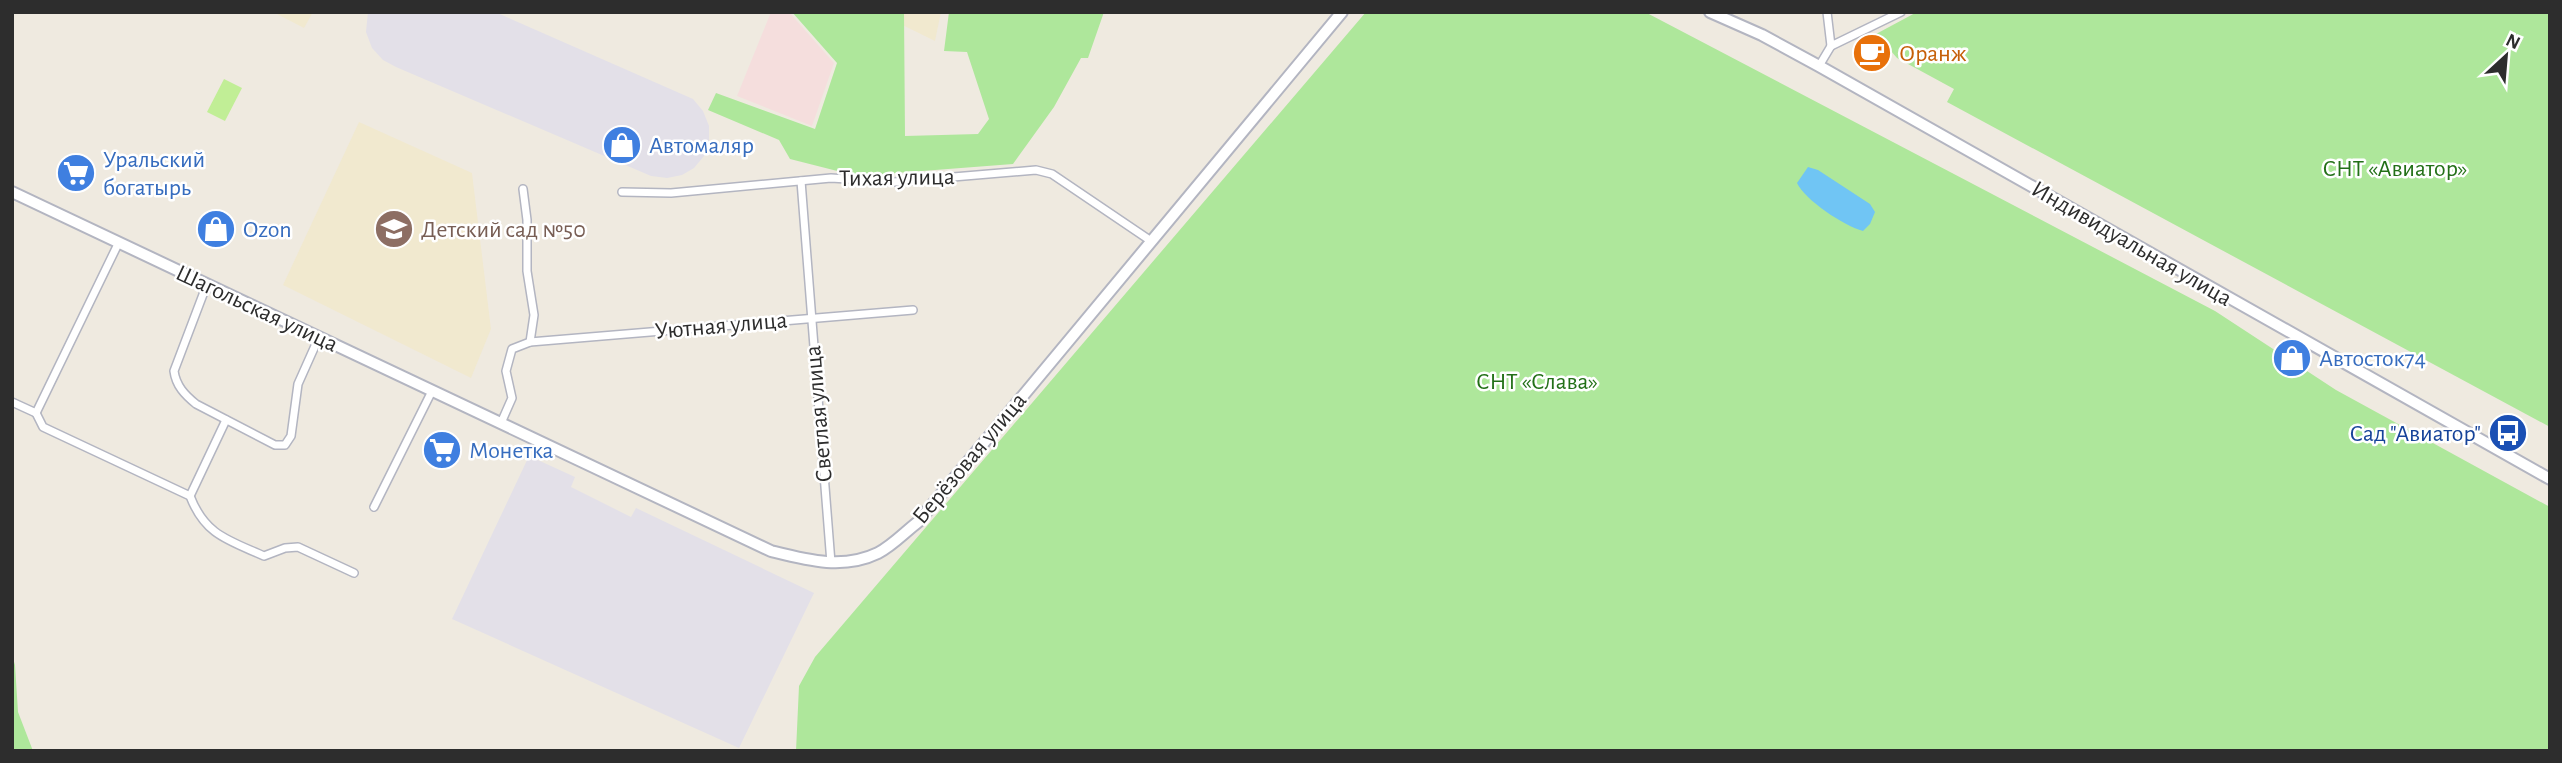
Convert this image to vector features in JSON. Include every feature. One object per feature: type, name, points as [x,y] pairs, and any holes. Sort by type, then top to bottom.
[{"type":"main road","name":"Берёзовая улица","points":[[501,423],[771,551],[831,563],[857,561],[880,552],[918,522],[1342,12]]},
{"type":"main road","name":"Индивидуальная улица","points":[[1710,12],[1762,35],[1819,66],[2550,480]]},
{"type":"main road","name":"Шагольская улица","points":[[12,192],[501,423]]},
{"type":"street","points":[[1827,12],[1831,46]]},
{"type":"street","points":[[1819,66],[1831,46],[1901,12]]},
{"type":"street","name":"Тихая улица","points":[[622,192],[671,193],[831,178],[894,182],[1036,170],[1052,174],[1151,241]]},
{"type":"street","name":"Светлая улица","points":[[801,181],[831,563]]},
{"type":"street","points":[[501,423],[512,398],[506,371],[512,349],[530,342],[534,315],[527,271],[527,220],[523,189]]},
{"type":"street","points":[[36,413],[119,242]]},
{"type":"street","points":[[207,284],[174,371],[180,388],[187,397],[275,445],[285,445],[291,436],[298,384],[319,337]]},
{"type":"street","name":"Уютная улица","points":[[530,342],[913,310]]},
{"type":"street","points":[[374,507],[432,391]]},
{"type":"street","points":[[12,402],[36,413],[43,427],[190,496],[196,512],[211,530],[246,548],[264,556],[285,548],[298,547],[354,573]]},
{"type":"street","points":[[190,496],[226,420]]},
{"type":"shaded area","points":[[273,12],[313,12],[304,28]]},
{"type":"shaded area","points":[[368,12],[495,12],[693,99],[703,111],[709,126],[709,141],[704,156],[694,168],[682,175],[667,178],[651,176],[396,67],[383,60],[372,48],[366,32]]},
{"type":"shaded area","points":[[771,12],[789,12],[834,63],[812,126],[737,96]]},
{"type":"shaded area","points":[[876,12],[941,12],[935,41]]},
{"type":"shaded area","name":"Детский сад №50","points":[[359,122],[472,173],[491,329],[471,378],[283,285]]},
{"type":"shaded area","points":[[529,456],[575,477],[571,487],[631,517],[636,508],[814,593],[739,748],[452,619]]},
{"type":"green space","points":[[792,12],[904,12],[905,136],[978,134],[989,119],[967,52],[944,51],[949,12],[1104,12],[1088,58],[1081,58],[1054,107],[1013,164],[857,176],[790,159],[779,140],[708,110],[716,93],[815,129],[837,63]]},
{"type":"green space","name":"СНТ «Слава»","points":[[1366,12],[1645,12],[2215,311],[2336,390],[2550,507],[2550,751],[796,751],[799,686],[815,657]]},
{"type":"green space","name":"СНТ «Авиатор»","points":[[1917,12],[2550,12],[2550,427],[1947,102],[1954,89],[1897,58],[1876,34]]},
{"type":"green space","points":[[224,79],[242,88],[225,121],[207,112]]},
{"type":"green space","points":[[12,655],[18,712],[33,751],[12,751]]},
{"type":"water","points":[[1808,167],[1818,170],[1870,204],[1875,212],[1870,224],[1863,231],[1826,212],[1801,190],[1797,183]]},
{"type":"place","name":"Оранж","points":[[1872,53]]},
{"type":"place","name":"Автомаляр","points":[[622,145]]},
{"type":"place","name":"Уральский богатырь","points":[[76,173]]},
{"type":"place","name":"Ozon","points":[[216,229]]},
{"type":"place","name":"Детский сад №50","points":[[394,229]]},
{"type":"place","name":"Автосток74","points":[[2292,358]]},
{"type":"place","name":"Сад \"Авиатор\"","points":[[2508,433]]},
{"type":"place","name":"Монетка","points":[[442,450]]}]
